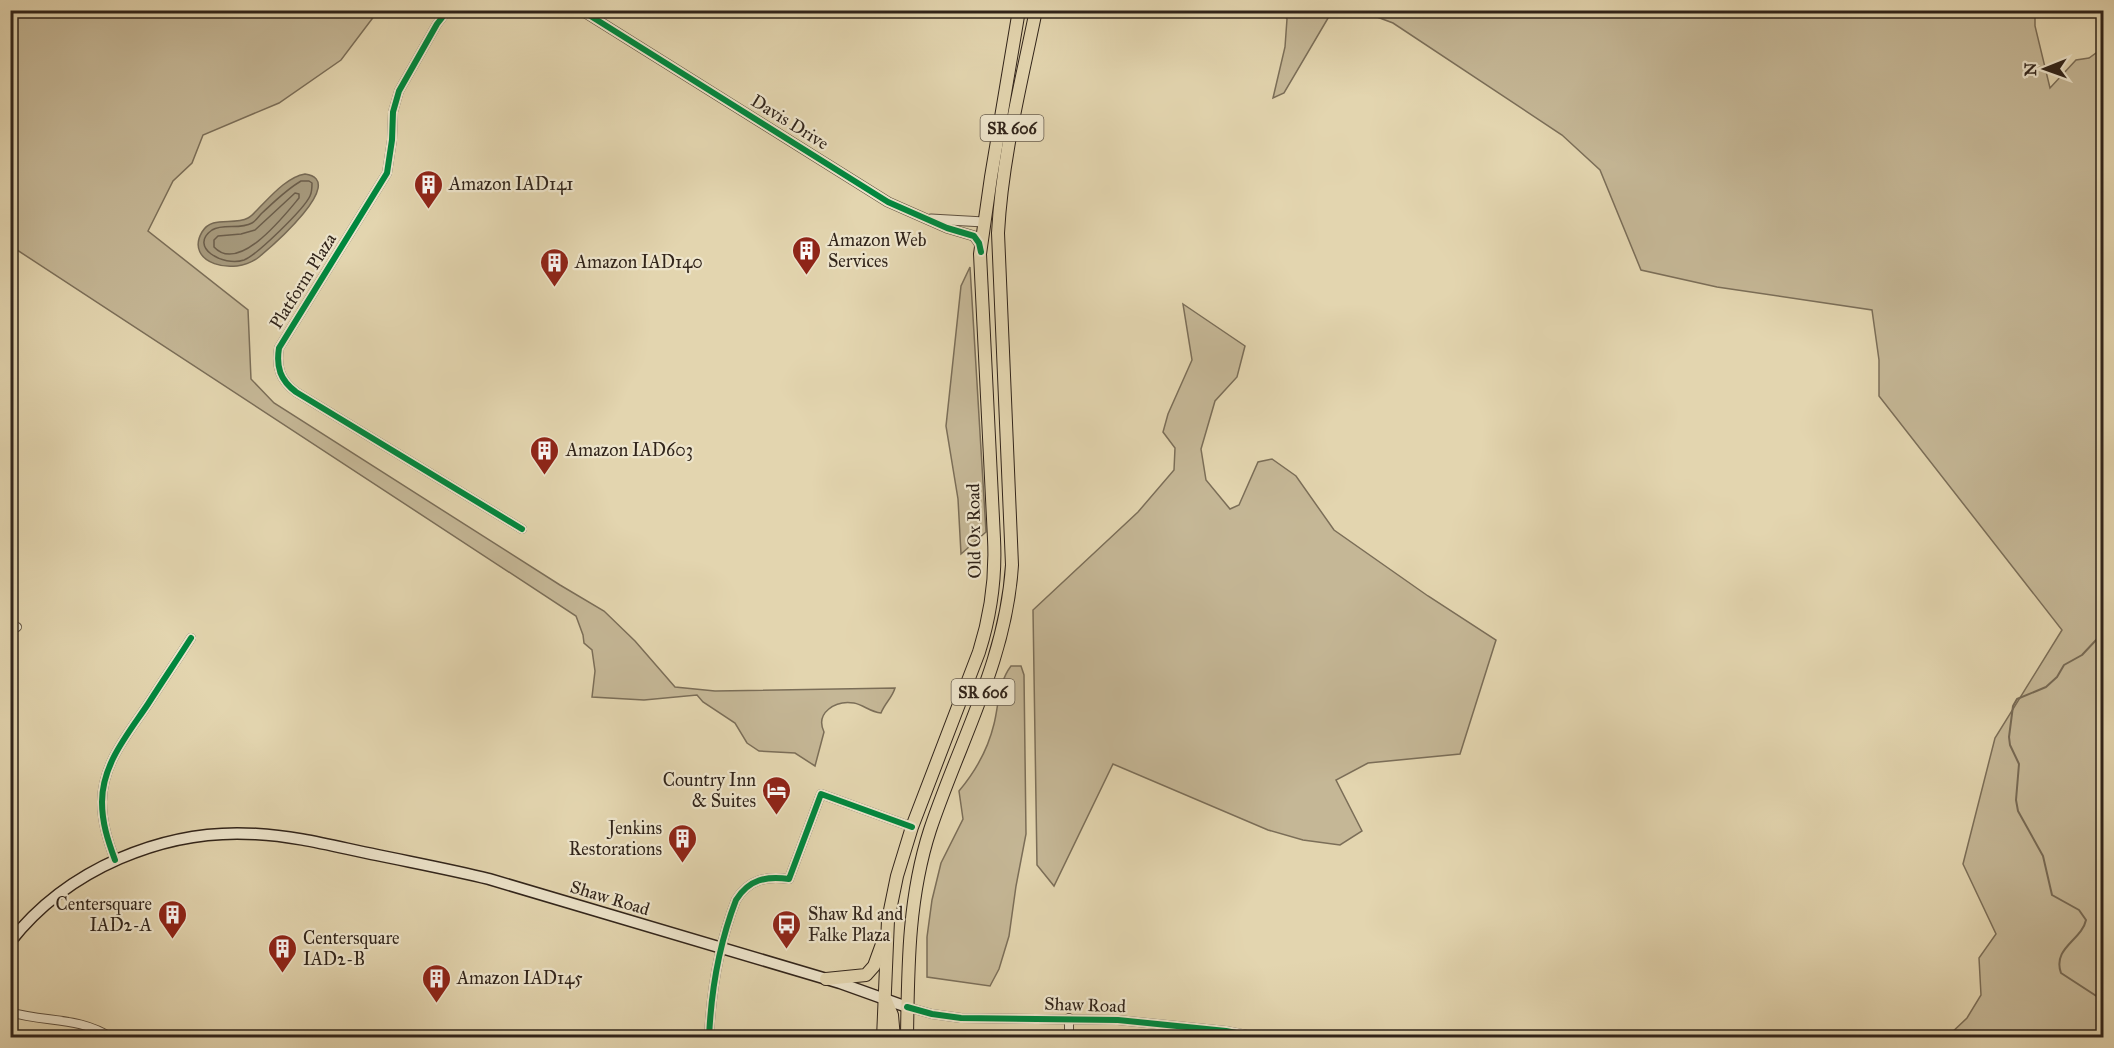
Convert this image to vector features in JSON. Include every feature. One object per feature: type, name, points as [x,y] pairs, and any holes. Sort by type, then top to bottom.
[{"type":"main road","name":"Old Ox Road","points":[[883,1038],[888,928],[892,896],[912,827],[979,652],[986,629],[994,584],[981,252],[1019,10]]},
{"type":"main road","name":"Old Ox Road","points":[[907,1038],[909,934],[922,859],[988,680],[1001,640],[1010,595],[1012,565],[998,246],[1003,183],[1034,11]]},
{"type":"main road","points":[[984,222],[994,233],[998,246]]},
{"type":"main road","name":"Shaw Road","points":[[10,942],[27,921],[55,898],[89,874],[115,860],[159,844],[204,836],[256,834],[309,841],[489,879],[826,979],[907,1007]]},
{"type":"main road","points":[[826,979],[859,977],[868,974],[876,962],[888,928]]},
{"type":"main road","points":[[884,998],[892,1015],[894,1038]]},
{"type":"street","name":"Platform Plaza","points":[[448,10],[437,24],[399,91],[393,112],[387,173],[279,348],[279,372],[283,380],[296,392],[522,529]]},
{"type":"street","name":"Davis Drive","points":[[581,10],[888,202],[947,228],[974,236],[981,252]]},
{"type":"street","name":"Davis Drive","points":[[925,219],[984,222]]},
{"type":"street","points":[[115,860],[106,836],[103,818],[102,800],[106,777],[116,752],[191,638]]},
{"type":"street","points":[[709,1038],[711,1000],[731,911],[742,890],[756,879],[789,879],[821,794],[912,827]]},
{"type":"street","name":"Shaw Road","points":[[907,1007],[932,1014],[961,1018],[1118,1020],[1208,1029],[1262,1038]]},
{"type":"street","points":[[10,1012],[68,1020],[97,1029],[112,1038]]},
{"type":"street","points":[[1069,1018],[1069,1038]]},
{"type":"shaded area","points":[[10,11],[378,11],[341,60],[279,103],[203,135],[192,163],[173,181],[148,231],[248,310],[251,379],[274,403],[604,611],[635,641],[675,687],[715,691],[895,688],[881,713],[854,703],[840,704],[828,709],[822,719],[824,732],[815,766],[795,753],[759,751],[747,743],[735,723],[703,702],[697,695],[644,700],[592,697],[595,671],[592,650],[584,643],[576,616],[11,246]]},
{"type":"shaded area","points":[[1282,11],[1340,11],[1331,13],[1284,93],[1273,98],[1285,47],[1287,19]]},
{"type":"shaded area","points":[[1361,11],[2035,11],[2035,26],[2050,88],[2076,60],[2089,58],[2103,48],[2103,1037],[1947,1037],[1967,1018],[1981,995],[1979,958],[1996,934],[1963,864],[1995,738],[2062,630],[1879,396],[1879,360],[1872,310],[1717,287],[1641,270],[1600,170],[1562,135],[1393,23]]},
{"type":"shaded area","points":[[970,267],[986,532],[961,554],[958,499],[946,426],[961,286]]},
{"type":"shaded area","points":[[1183,304],[1245,346],[1237,377],[1215,401],[1201,449],[1206,480],[1230,509],[1239,505],[1258,462],[1272,459],[1296,476],[1334,530],[1496,640],[1460,754],[1368,763],[1336,780],[1362,831],[1340,845],[1303,840],[1268,830],[1113,764],[1054,886],[1037,865],[1033,610],[1138,512],[1174,470],[1175,448],[1163,432],[1168,414],[1192,360]]},
{"type":"shaded area","points":[[1011,666],[1021,666],[1024,675],[1026,834],[1009,936],[999,969],[990,986],[927,977],[927,937],[932,900],[941,863],[963,819],[959,791],[985,751],[994,724],[1001,687]]},
{"type":"water","points":[[305,174],[316,179],[318,188],[313,200],[290,228],[259,257],[249,263],[225,266],[214,264],[200,252],[198,243],[206,227],[217,222],[248,218],[286,183]]},
{"type":"waterway","points":[[2104,637],[2097,639],[2082,655],[2064,665],[2057,677],[2046,687],[2017,699],[2013,706],[2009,737],[2010,745],[2019,764],[2016,800],[2018,811],[2043,856],[2052,895],[2079,910],[2086,920],[2061,957],[2059,964],[2061,973],[2104,1001]]},
{"type":"cycle path","points":[[448,10],[437,24],[399,91],[393,112],[387,173],[279,348],[278,361],[280,373],[286,383],[296,392],[522,529]]},
{"type":"cycle path","points":[[581,10],[888,202],[947,228],[974,236],[981,252]]},
{"type":"cycle path","points":[[115,860],[102,810],[106,775],[125,738],[191,638]]},
{"type":"cycle path","points":[[709,1038],[717,968],[736,900],[747,887],[759,880],[789,879],[821,794],[912,827]]},
{"type":"cycle path","points":[[907,1007],[932,1014],[961,1018],[1118,1020],[1226,1031],[1262,1038]]},
{"type":"place","name":"Amazon IAD141","points":[[428,210]]},
{"type":"place","name":"Amazon Web Services","points":[[807,276]]},
{"type":"place","name":"Amazon IAD140","points":[[554,288]]},
{"type":"place","name":"Amazon IAD603","points":[[545,476]]},
{"type":"place","name":"Country Inn & Suites","points":[[777,816]]},
{"type":"place","name":"Jenkins Restorations","points":[[683,864]]},
{"type":"place","name":"Centersquare IAD2-A","points":[[173,940]]},
{"type":"place","name":"Shaw Rd and Falke Plaza","points":[[787,950]]},
{"type":"place","name":"Centersquare IAD2-B","points":[[282,974]]},
{"type":"place","name":"Amazon IAD145","points":[[436,1004]]}]
